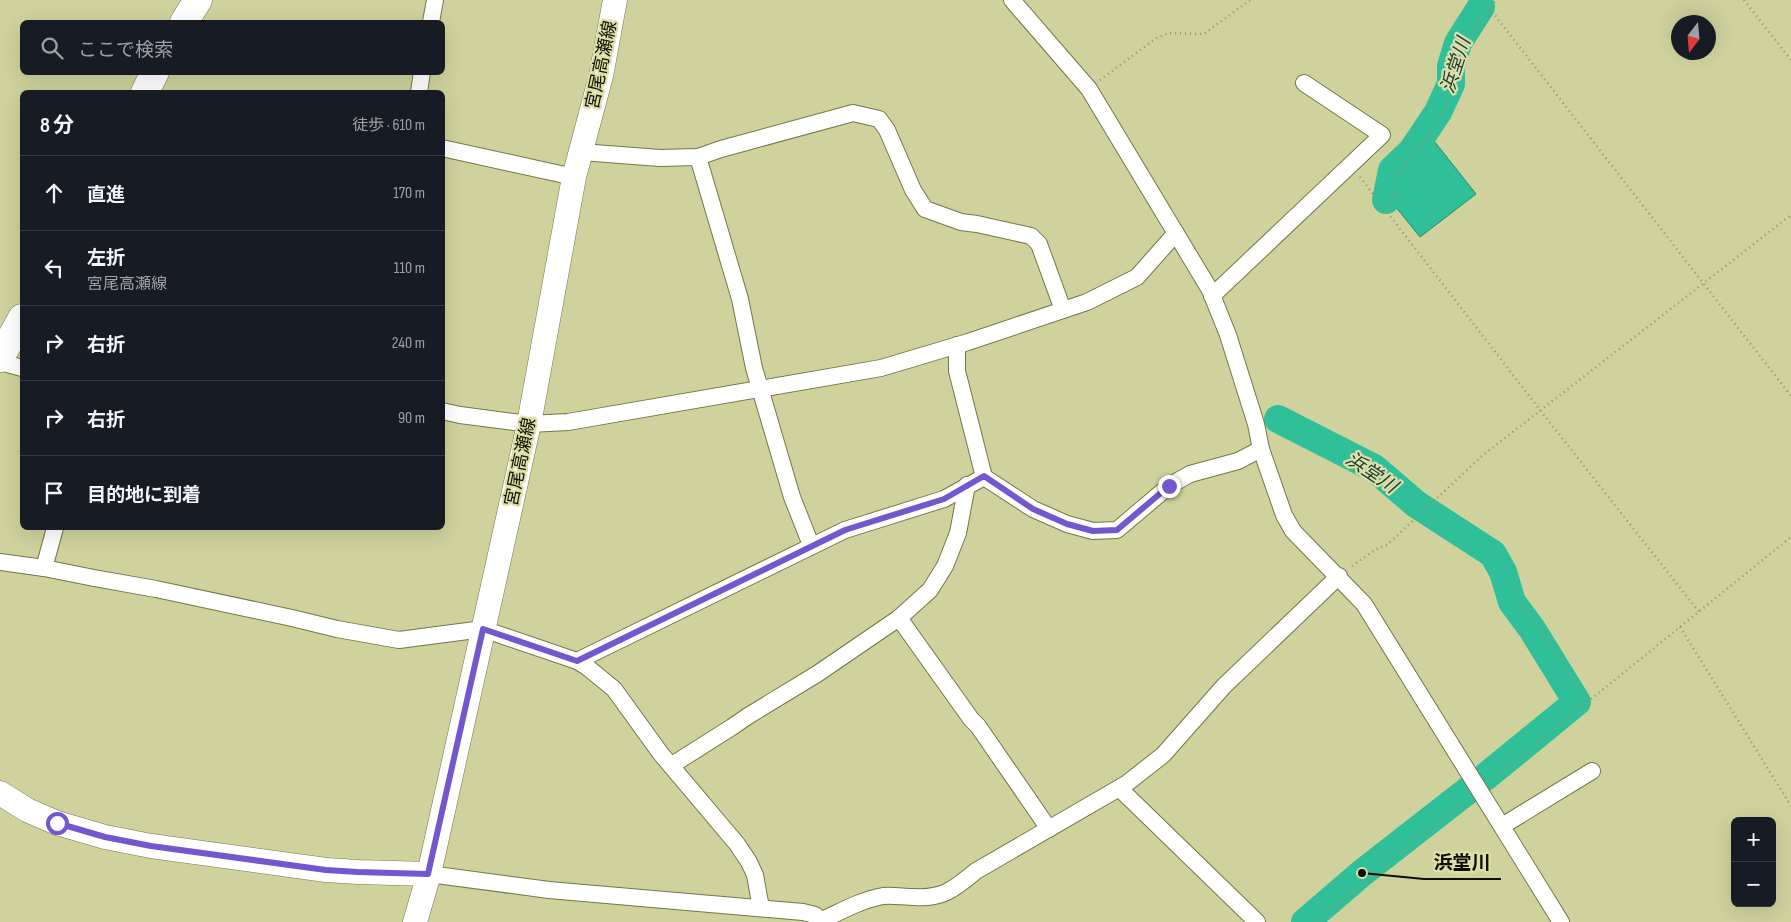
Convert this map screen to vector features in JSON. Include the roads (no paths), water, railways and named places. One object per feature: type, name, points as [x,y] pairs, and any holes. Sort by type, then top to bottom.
[{"type":"highway","points":[[185,20],[198,0]]},
{"type":"highway","points":[[146,90],[154,75]]},
{"type":"highway","points":[[0,358],[20,322]]},
{"type":"main road","name":"宮尾高瀬線","points":[[415,922],[428,874],[529,424],[574,177],[601,76],[615,0]]},
{"type":"main road","points":[[0,793],[27,810],[57,823],[105,837],[151,846],[326,870],[428,874]]},
{"type":"street","points":[[431,20],[435,0]]},
{"type":"street","points":[[1012,0],[1089,89],[1212,296],[1228,335],[1256,424],[1261,449],[1284,516],[1293,531],[1339,576],[1364,604],[1561,922]]},
{"type":"street","points":[[419,90],[422,75]]},
{"type":"street","points":[[1212,296],[1382,135],[1304,83]]},
{"type":"street","points":[[581,152],[660,158],[698,157],[852,113],[879,119],[887,130],[913,190],[925,209],[961,222],[1031,236],[1039,244],[1063,310]]},
{"type":"street","points":[[445,149],[574,177]]},
{"type":"street","points":[[698,157],[740,299],[754,368],[792,497],[811,545]]},
{"type":"street","points":[[445,412],[529,424],[568,422],[881,368],[1087,302],[1137,277],[1176,233]]},
{"type":"street","points":[[957,345],[957,371],[984,476],[1033,509],[1067,524],[1093,531],[1117,530],[1169,486],[1190,474],[1238,461],[1261,449]]},
{"type":"street","points":[[0,362],[20,367]]},
{"type":"street","points":[[577,661],[811,545],[845,530],[944,499],[984,476]]},
{"type":"street","points":[[672,765],[817,674],[900,618],[930,590],[946,566],[958,532],[967,485]]},
{"type":"street","points":[[44,568],[54,530]]},
{"type":"street","points":[[0,562],[44,568],[156,589],[337,629],[399,640],[483,629],[577,661],[588,667],[614,689],[661,754],[737,844],[749,862],[758,886],[761,908]]},
{"type":"street","points":[[428,874],[549,890],[803,912],[816,915],[823,921],[868,899],[886,896],[924,898],[941,895],[976,871],[1119,788],[1163,755],[1224,686],[1339,576]]},
{"type":"street","points":[[900,618],[1049,829]]},
{"type":"street","points":[[1502,826],[1592,771]]},
{"type":"street","points":[[1119,788],[1257,922]]},
{"type":"waterway","name":"浜堂川","points":[[1386,200],[1392,170],[1412,151],[1438,112],[1451,84],[1451,66],[1458,43],[1481,7]]},
{"type":"waterway","name":"浜堂川","points":[[1278,419],[1374,468],[1416,504],[1493,554],[1503,572],[1512,602],[1532,629],[1577,702],[1484,778]]},
{"type":"waterway","name":"浜堂川","points":[[1305,922],[1362,873],[1471,788]]},
{"type":"place","name":"浜堂川","points":[[1362,873]]}]
